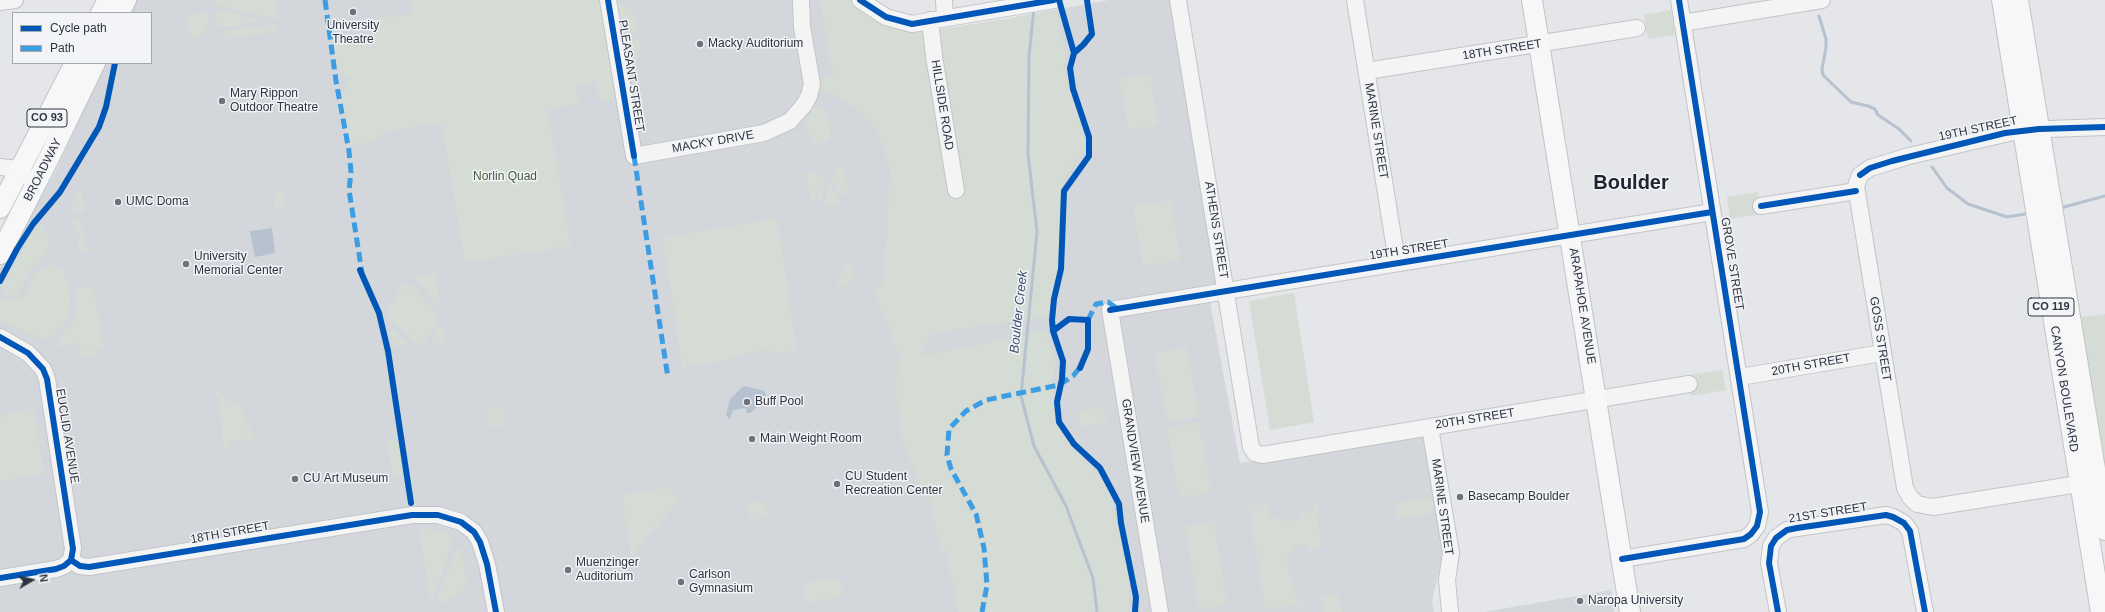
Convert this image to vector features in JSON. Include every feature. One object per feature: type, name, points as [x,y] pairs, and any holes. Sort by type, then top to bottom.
[{"type":"main road","points":[[102,12],[108,0]]},
{"type":"main road","points":[[120,12],[126,0]]},
{"type":"main road","name":"ARAPAHOE AVENUE","points":[[1532,0],[1630,612]]},
{"type":"main road","name":"CANYON BOULEVARD","points":[[2002,0],[2031,130],[2088,483],[2102,612]]},
{"type":"main road","name":"CANYON BOULEVARD","points":[[2018,0],[2031,130]]},
{"type":"main road","name":"BROADWAY","points":[[0,208],[9,170],[74,64]]},
{"type":"main road","name":"BROADWAY","points":[[0,254],[95,64]]},
{"type":"main road","name":"CANYON BOULEVARD","points":[[2088,483],[2105,530]]},
{"type":"street","points":[[0,2],[15,0]]},
{"type":"street","name":"PLEASANT STREET","points":[[608,0],[634,156]]},
{"type":"street","points":[[792,0],[802,27]]},
{"type":"street","points":[[801,0],[802,27]]},
{"type":"street","points":[[860,0],[881,15],[903,23],[920,23],[1054,0]]},
{"type":"street","points":[[872,0],[892,12],[938,19]]},
{"type":"street","name":"HILLSIDE ROAD","points":[[944,0],[938,19],[934,56],[956,190]]},
{"type":"street","name":"ATHENS STREET","points":[[1178,0],[1251,447],[1255,453],[1262,455]]},
{"type":"street","name":"MARINE STREET","points":[[1355,0],[1397,262]]},
{"type":"street","name":"GROVE STREET","points":[[1622,559],[1740,540],[1749,537],[1759,521],[1760,504],[1679,0]]},
{"type":"street","points":[[1682,23],[1822,0]]},
{"type":"street","name":"MACKY DRIVE","points":[[634,156],[764,133],[790,121],[804,106],[809,96],[812,84],[802,27]]},
{"type":"street","name":"18TH STREET","points":[[1367,71],[1637,28]]},
{"type":"street","name":"19TH STREET","points":[[1860,175],[1870,168],[1892,161],[2031,130],[2105,127]]},
{"type":"street","points":[[9,170],[37,181]]},
{"type":"street","name":"GOSS STREET","points":[[1860,175],[1856,191],[1882,353],[1905,488],[1913,501],[1917,504],[1933,507],[2088,483]]},
{"type":"street","points":[[1761,206],[1856,191]]},
{"type":"street","name":"19TH STREET","points":[[1110,310],[1397,262],[1712,212]]},
{"type":"street","name":"GRANDVIEW AVENUE","points":[[1110,310],[1160,612]]},
{"type":"street","name":"EUCLID AVENUE","points":[[0,338],[28,353],[42,368],[47,379],[72,541],[73,553],[71,560]]},
{"type":"street","name":"20TH STREET","points":[[1740,377],[1882,353]]},
{"type":"street","name":"20TH STREET","points":[[1262,455],[1689,384]]},
{"type":"street","name":"MARINE STREET","points":[[1430,426],[1451,553],[1446,580],[1450,612]]},
{"type":"street","name":"18TH STREET","points":[[71,560],[80,566],[89,567],[419,514],[446,516],[466,526],[480,542],[484,552],[496,612]]},
{"type":"street","name":"21ST STREET","points":[[1778,612],[1769,563],[1770,551],[1776,538],[1790,530],[1886,515],[1904,523],[1910,531],[1913,539],[1925,612]]},
{"type":"street","points":[[0,578],[56,569],[71,560]]},
{"type":"shaded area","points":[[133,0],[856,0],[863,8],[920,324],[1016,17],[1109,0],[1172,0],[1216,281],[1210,302],[1240,463],[1428,433],[1444,551],[1432,601],[1434,612],[0,612],[0,268],[57,169],[104,64],[152,64],[152,12],[127,12]]},
{"type":"shaded area","name":"Naropa University","points":[[1611,590],[1614,612],[1484,612]]},
{"type":"green space","points":[[222,0],[275,0],[278,17],[277,19],[212,4],[212,2]]},
{"type":"green space","name":"Norlin Quad","points":[[411,0],[601,0],[617,99],[599,102],[596,82],[576,85],[579,104],[548,109],[571,246],[465,263],[442,126],[436,124],[383,132],[375,141],[348,145],[339,99],[351,80],[334,66],[331,41],[367,34],[372,37],[370,20],[413,13]]},
{"type":"green space","points":[[820,0],[857,0],[887,23],[942,29],[1056,11],[1067,52],[1063,68],[1081,124],[1086,148],[1066,176],[1060,198],[1060,272],[1053,309],[1048,316],[933,333],[926,341],[922,356],[1046,331],[1055,361],[1053,386],[1055,411],[1063,431],[1071,444],[1105,483],[1110,494],[1129,576],[1129,612],[958,612],[947,554],[939,546],[929,496],[920,495],[916,469],[913,468],[901,432],[897,402],[897,382],[898,362],[901,361],[874,290],[884,282],[883,262],[886,246],[890,168],[877,129],[854,107],[822,89],[817,79],[833,76]]},
{"type":"green space","points":[[617,3],[629,8],[635,17],[639,32],[622,34]]},
{"type":"green space","points":[[219,10],[260,21],[220,28],[216,22],[214,13]]},
{"type":"green space","points":[[1671,10],[1675,35],[1648,39],[1644,15]]},
{"type":"green space","points":[[208,12],[208,24],[201,36],[196,38],[191,37],[186,15]]},
{"type":"green space","points":[[276,24],[277,31],[255,35],[254,27]]},
{"type":"green space","points":[[251,27],[252,35],[225,40],[224,32]]},
{"type":"green space","points":[[640,38],[641,46],[634,69],[629,72],[624,40]]},
{"type":"green space","points":[[1150,74],[1158,125],[1128,130],[1119,79]]},
{"type":"green space","points":[[816,107],[824,109],[828,114],[831,127],[829,139],[820,144],[813,141],[807,129],[808,112]]},
{"type":"green space","points":[[844,164],[849,194],[840,195],[831,177],[835,173],[834,170]]},
{"type":"green space","points":[[806,170],[812,173],[819,173],[820,176],[825,178],[822,201],[818,199],[810,200]]},
{"type":"green space","points":[[828,179],[840,203],[825,206]]},
{"type":"green space","points":[[81,188],[85,212],[77,213],[73,209],[73,202]]},
{"type":"green space","points":[[280,189],[284,189],[287,206],[274,208],[274,195]]},
{"type":"green space","points":[[1758,192],[1762,214],[1730,219],[1727,197]]},
{"type":"green space","points":[[1171,200],[1181,260],[1143,266],[1133,206]]},
{"type":"green space","points":[[80,217],[85,248],[90,247],[91,252],[85,253],[77,249],[79,235],[72,220]]},
{"type":"green space","points":[[777,218],[797,350],[785,353],[759,350],[735,356],[729,360],[682,368],[663,238]]},
{"type":"green space","points":[[41,224],[49,239],[48,248],[44,257],[31,268],[19,292],[13,296],[3,294],[1,288],[30,236]]},
{"type":"green space","points":[[852,259],[855,278],[850,279],[851,284],[835,288],[849,260]]},
{"type":"green space","points":[[50,264],[58,267],[64,272],[69,288],[69,312],[62,328],[54,336],[40,339],[0,320],[0,299],[11,302],[20,298],[25,294],[32,278],[38,271]]},
{"type":"green space","points":[[433,273],[436,276],[440,304],[438,305],[414,279],[415,276]]},
{"type":"green space","points":[[403,284],[412,285],[439,316],[427,340],[422,343],[417,344],[388,318],[386,313]]},
{"type":"green space","points":[[79,287],[94,288],[104,348],[94,350],[95,355],[81,357],[79,343],[56,347],[77,313],[77,290]]},
{"type":"green space","points":[[1294,293],[1314,422],[1270,430],[1249,301]]},
{"type":"green space","points":[[2105,314],[2105,465],[2081,317]]},
{"type":"green space","points":[[440,325],[444,327],[446,343],[434,347],[432,341]]},
{"type":"green space","points":[[393,330],[406,342],[407,345],[393,346],[390,331]]},
{"type":"green space","points":[[1188,347],[1199,417],[1167,422],[1155,352]]},
{"type":"green space","points":[[1722,370],[1726,390],[1691,396],[1688,375]]},
{"type":"green space","points":[[217,391],[240,406],[249,427],[256,437],[248,442],[247,438],[227,444],[229,449],[223,448],[221,413]]},
{"type":"green space","points":[[34,407],[44,474],[0,482],[0,422],[3,415]]},
{"type":"green space","points":[[496,407],[503,410],[506,417],[503,424],[496,427],[489,424],[486,417],[489,410]]},
{"type":"green space","points":[[1104,407],[1107,422],[1080,427],[1077,412]]},
{"type":"green space","points":[[1199,422],[1211,492],[1179,498],[1167,427]]},
{"type":"green space","points":[[394,439],[398,442],[404,473],[400,478],[393,479],[387,441]]},
{"type":"green space","points":[[668,487],[677,495],[679,501],[631,557],[622,495]]},
{"type":"green space","points":[[1432,497],[1435,513],[1397,519],[1394,503]]},
{"type":"green space","points":[[764,501],[767,517],[750,520],[747,504]]},
{"type":"green space","points":[[1315,503],[1318,503],[1320,515],[1317,516],[1322,548],[1308,550],[1307,544],[1292,547],[1292,555],[1286,556],[1296,601],[1303,601],[1303,604],[1266,610],[1249,506],[1267,504],[1270,519],[1283,517],[1284,521],[1301,518],[1300,513],[1313,511]]},
{"type":"green space","points":[[1214,521],[1227,604],[1199,609],[1185,526]]},
{"type":"green space","points":[[423,527],[447,533],[452,542],[444,569],[432,598],[430,599],[420,535],[421,528]]},
{"type":"green space","points":[[460,546],[467,582],[459,595],[440,604],[437,598],[456,550]]},
{"type":"green space","points":[[840,578],[843,596],[806,603],[803,583]]},
{"type":"green space","points":[[1338,593],[1342,612],[1324,612],[1322,596]]},
{"type":"water","points":[[272,228],[275,253],[255,257],[250,231]]},
{"type":"water","name":"Buff Pool","points":[[746,386],[764,391],[766,401],[750,413],[747,413],[746,408],[733,410],[730,419],[726,415],[730,399],[741,388]]},
{"type":"waterway","name":"Boulder Creek","points":[[1034,8],[1029,56],[1028,154],[1037,232],[1021,396],[1034,446],[1066,506],[1093,578],[1097,612]]},
{"type":"waterway","points":[[1819,16],[1826,39],[1822,69],[1823,75],[1851,102],[1875,109],[1878,115],[1899,129],[1911,141]]},
{"type":"waterway","points":[[1932,167],[1947,188],[1968,204],[2007,217],[2025,214]]},
{"type":"waterway","points":[[2064,207],[2105,196]]},
{"type":"marked path","points":[[325,0],[336,81],[349,151],[351,172],[349,190],[362,273]]},
{"type":"marked path","points":[[634,156],[668,378]]},
{"type":"marked path","points":[[1088,320],[1096,304],[1108,302],[1118,309]]},
{"type":"marked path","points":[[982,612],[987,585],[984,548],[976,514],[951,469],[947,455],[949,429],[966,411],[986,400],[1059,385],[1073,376],[1081,366]]},
{"type":"cycle path","points":[[608,0],[634,156]]},
{"type":"cycle path","points":[[860,0],[886,17],[912,24],[1054,0]]},
{"type":"cycle path","points":[[1059,0],[1074,53],[1070,68],[1073,89],[1089,137],[1089,156],[1064,191],[1061,269],[1054,299],[1052,320],[1053,331],[1063,361],[1062,379],[1057,402],[1059,422],[1074,444],[1100,468],[1119,504],[1121,523],[1136,597],[1135,612]]},
{"type":"cycle path","points":[[1074,53],[1092,34],[1087,0]]},
{"type":"cycle path","points":[[1622,559],[1744,539],[1751,534],[1757,526],[1760,512],[1679,0]]},
{"type":"cycle path","points":[[0,281],[17,249],[33,224],[60,192],[99,127],[106,107],[115,64]]},
{"type":"cycle path","points":[[1860,175],[1870,168],[1892,161],[2005,133],[2039,129],[2105,127]]},
{"type":"cycle path","points":[[1761,206],[1856,191]]},
{"type":"cycle path","points":[[1110,310],[1712,212]]},
{"type":"cycle path","points":[[360,270],[379,313],[388,351],[411,503]]},
{"type":"cycle path","points":[[1053,331],[1069,319],[1088,320],[1088,349],[1080,368]]},
{"type":"cycle path","points":[[0,337],[28,353],[43,369],[47,379],[73,549],[71,560],[64,566],[56,569],[0,578]]},
{"type":"cycle path","points":[[71,560],[80,566],[89,567],[412,515],[438,515],[461,522],[474,532],[480,542],[487,564],[496,612]]},
{"type":"cycle path","points":[[1778,612],[1769,563],[1771,546],[1776,538],[1787,530],[1886,515],[1904,523],[1910,531],[1925,612]]},
{"type":"place","name":"University Theatre","points":[[353,12]]},
{"type":"place","name":"Macky Auditorium","points":[[700,44]]},
{"type":"place","name":"Mary Rippon Outdoor Theatre","points":[[222,101]]},
{"type":"place","name":"UMC Doma","points":[[118,202]]},
{"type":"place","name":"University Memorial Center","points":[[186,264]]},
{"type":"place","name":"Buff Pool","points":[[747,402]]},
{"type":"place","name":"Main Weight Room","points":[[752,439]]},
{"type":"place","name":"CU Art Museum","points":[[295,479]]},
{"type":"place","name":"CU Student Recreation Center","points":[[837,484]]},
{"type":"place","name":"Basecamp Boulder","points":[[1460,497]]},
{"type":"place","name":"Muenzinger Auditorium","points":[[568,570]]},
{"type":"place","name":"Carlson Gymnasium","points":[[681,582]]},
{"type":"place","name":"Naropa University","points":[[1580,601]]},
{"type":"district","name":"Boulder","points":[[1631,183]]}]
